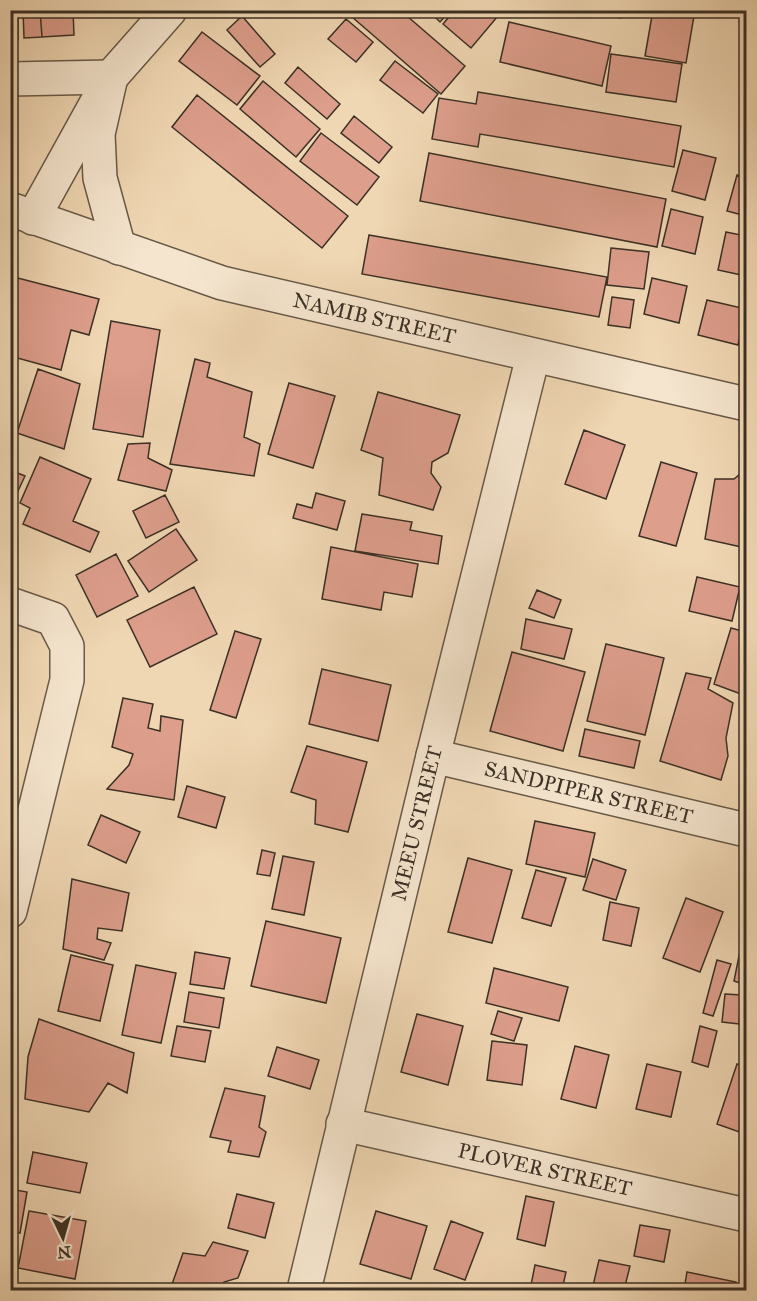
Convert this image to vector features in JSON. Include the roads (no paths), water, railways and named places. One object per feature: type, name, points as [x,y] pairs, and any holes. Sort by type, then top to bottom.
[{"type":"street","points":[[22,213],[111,77],[170,10]]},
{"type":"street","points":[[10,79],[111,77]]},
{"type":"street","points":[[111,77],[98,134],[100,178],[119,248]]},
{"type":"street","name":"NAMIB STREET","points":[[22,213],[222,283],[747,404]]},
{"type":"street","name":"MEEU STREET","points":[[304,1290],[433,756],[533,356]]},
{"type":"street","points":[[10,604],[53,619],[67,646],[67,681],[10,911]]},
{"type":"street","name":"SANDPIPER STREET","points":[[433,756],[747,830]]},
{"type":"street","name":"PLOVER STREET","points":[[343,1124],[747,1215]]}]
